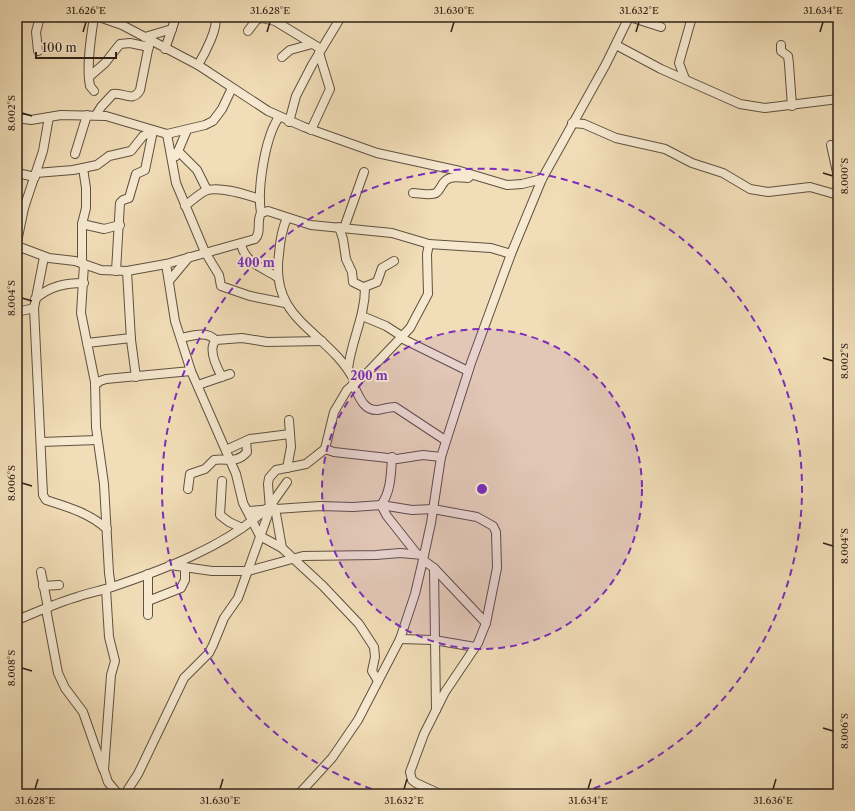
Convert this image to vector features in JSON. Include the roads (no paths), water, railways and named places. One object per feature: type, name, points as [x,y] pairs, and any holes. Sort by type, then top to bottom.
[{"type":"street","points":[[38,51],[36,32],[40,17]]},
{"type":"street","points":[[94,17],[91,38],[89,77],[90,86],[94,91]]},
{"type":"street","points":[[99,17],[122,25],[148,41],[198,65],[232,88],[289,122],[377,153],[470,174],[507,185],[542,180]]},
{"type":"street","points":[[165,49],[176,17]]},
{"type":"street","points":[[198,65],[213,31],[216,22],[215,17]]},
{"type":"street","points":[[289,122],[296,96],[320,51],[341,17]]},
{"type":"street","points":[[299,794],[322,771],[358,720],[400,639],[415,594],[421,557],[433,509],[445,440],[511,254],[542,180],[630,17],[661,27]]},
{"type":"street","points":[[685,79],[679,63],[692,17]]},
{"type":"street","points":[[248,31],[257,19],[270,20],[312,44],[320,51],[330,89],[311,130]]},
{"type":"street","points":[[89,77],[105,63],[120,44],[148,41],[172,29]]},
{"type":"street","points":[[96,115],[113,94],[132,97],[138,95],[148,41]]},
{"type":"street","points":[[282,57],[290,50],[312,44]]},
{"type":"street","points":[[616,45],[661,69],[740,104],[765,108],[792,106],[838,99]]},
{"type":"street","points":[[781,45],[781,51],[788,56],[792,106]]},
{"type":"street","points":[[17,118],[31,120],[61,115],[96,115],[115,118],[153,131],[167,134],[205,125],[212,121],[222,109],[232,88]]},
{"type":"street","points":[[75,154],[87,115]]},
{"type":"street","points":[[17,242],[19,219],[43,151],[49,117]]},
{"type":"street","points":[[17,246],[44,256],[83,263],[101,270],[127,271],[166,264],[189,256],[241,244],[256,238],[261,213],[260,199],[263,168],[271,130],[279,117]]},
{"type":"street","points":[[572,123],[584,124],[616,138],[665,149],[692,163],[723,173],[750,189],[768,192],[810,187],[838,195]]},
{"type":"street","points":[[173,164],[187,130]]},
{"type":"street","points":[[17,173],[35,175],[97,165],[109,156],[131,151],[143,136],[153,131]]},
{"type":"street","points":[[116,271],[120,225],[120,203],[123,200],[129,199],[136,174],[145,170],[153,131]]},
{"type":"street","points":[[167,134],[176,184],[205,252],[218,273],[222,287],[250,296],[285,303]]},
{"type":"street","points":[[831,145],[838,177]]},
{"type":"street","points":[[178,151],[197,170],[207,190]]},
{"type":"street","points":[[83,168],[86,188],[86,208],[82,224],[84,283],[81,313],[96,385],[97,440],[104,484],[107,529],[109,638],[115,661],[111,676],[104,770]]},
{"type":"street","points":[[364,172],[341,228],[344,239],[346,259],[352,272],[353,282],[364,287],[377,282],[382,268],[394,261]]},
{"type":"street","points":[[413,193],[436,193],[449,178],[455,176],[468,178],[470,174]]},
{"type":"street","points":[[185,206],[207,190],[235,192],[260,199]]},
{"type":"street","points":[[261,213],[268,212],[311,225],[392,233],[429,244],[491,248],[511,254]]},
{"type":"street","points":[[287,218],[281,234],[276,277],[285,303],[294,315],[348,369],[362,402],[368,408],[377,410],[395,408],[445,440]]},
{"type":"street","points":[[82,224],[107,229],[120,225]]},
{"type":"street","points":[[241,244],[243,252],[248,260],[276,277]]},
{"type":"street","points":[[282,548],[270,508],[268,487],[269,478],[276,470],[306,464],[325,449],[334,412],[347,390],[369,371],[410,328],[427,297],[429,244]]},
{"type":"street","points":[[44,256],[34,308],[44,498],[92,516],[107,529]]},
{"type":"street","points":[[169,281],[189,256]]},
{"type":"street","points":[[166,264],[171,303],[191,370],[226,450],[243,503],[252,521],[260,536],[282,548],[293,557],[360,624],[374,647],[376,657],[372,671],[378,681]]},
{"type":"street","points":[[127,271],[131,338],[136,377]]},
{"type":"street","points":[[36,299],[50,288],[56,286],[84,283]]},
{"type":"street","points":[[348,369],[352,344],[362,316],[364,287]]},
{"type":"street","points":[[17,317],[21,311],[34,308]]},
{"type":"street","points":[[362,316],[386,326],[402,338],[468,372]]},
{"type":"street","points":[[181,338],[206,334],[212,336],[215,340]]},
{"type":"street","points":[[87,343],[131,338]]},
{"type":"street","points":[[215,340],[242,338],[267,342],[322,342]]},
{"type":"street","points":[[198,385],[226,376],[213,360],[213,343],[215,340]]},
{"type":"street","points":[[96,385],[100,381],[106,379],[191,370]]},
{"type":"street","points":[[287,468],[291,447],[289,420]]},
{"type":"street","points":[[226,450],[246,441],[290,434]]},
{"type":"street","points":[[41,442],[97,440]]},
{"type":"street","points":[[188,490],[190,474],[205,469],[214,460],[230,462],[246,453],[246,441]]},
{"type":"street","points":[[325,449],[334,452],[403,458],[423,454],[441,457]]},
{"type":"street","points":[[381,505],[386,499],[389,488],[392,457]]},
{"type":"street","points":[[222,481],[220,515],[229,522],[242,528]]},
{"type":"street","points":[[125,794],[138,774],[184,678],[209,653],[224,618],[238,598],[270,508],[287,482]]},
{"type":"street","points":[[248,511],[270,508],[320,506],[353,507],[381,505],[412,510],[433,509],[477,517],[493,526],[496,532],[498,568],[486,622],[475,647],[436,710],[424,734],[411,767],[412,780],[426,791],[440,794]]},
{"type":"street","points":[[381,505],[387,516],[421,557],[434,568],[486,622]]},
{"type":"street","points":[[17,620],[76,597],[109,588],[148,574],[242,528],[270,508]]},
{"type":"street","points":[[170,564],[185,568],[212,571],[248,571],[293,557],[317,555],[421,557]]},
{"type":"street","points":[[148,601],[181,588],[185,580],[185,568]]},
{"type":"street","points":[[434,568],[436,710]]},
{"type":"street","points":[[41,572],[58,673],[65,688],[83,712],[108,782],[118,794]]},
{"type":"street","points":[[148,574],[148,615]]},
{"type":"street","points":[[44,586],[59,585]]},
{"type":"street","points":[[400,639],[434,640],[475,647]]}]
